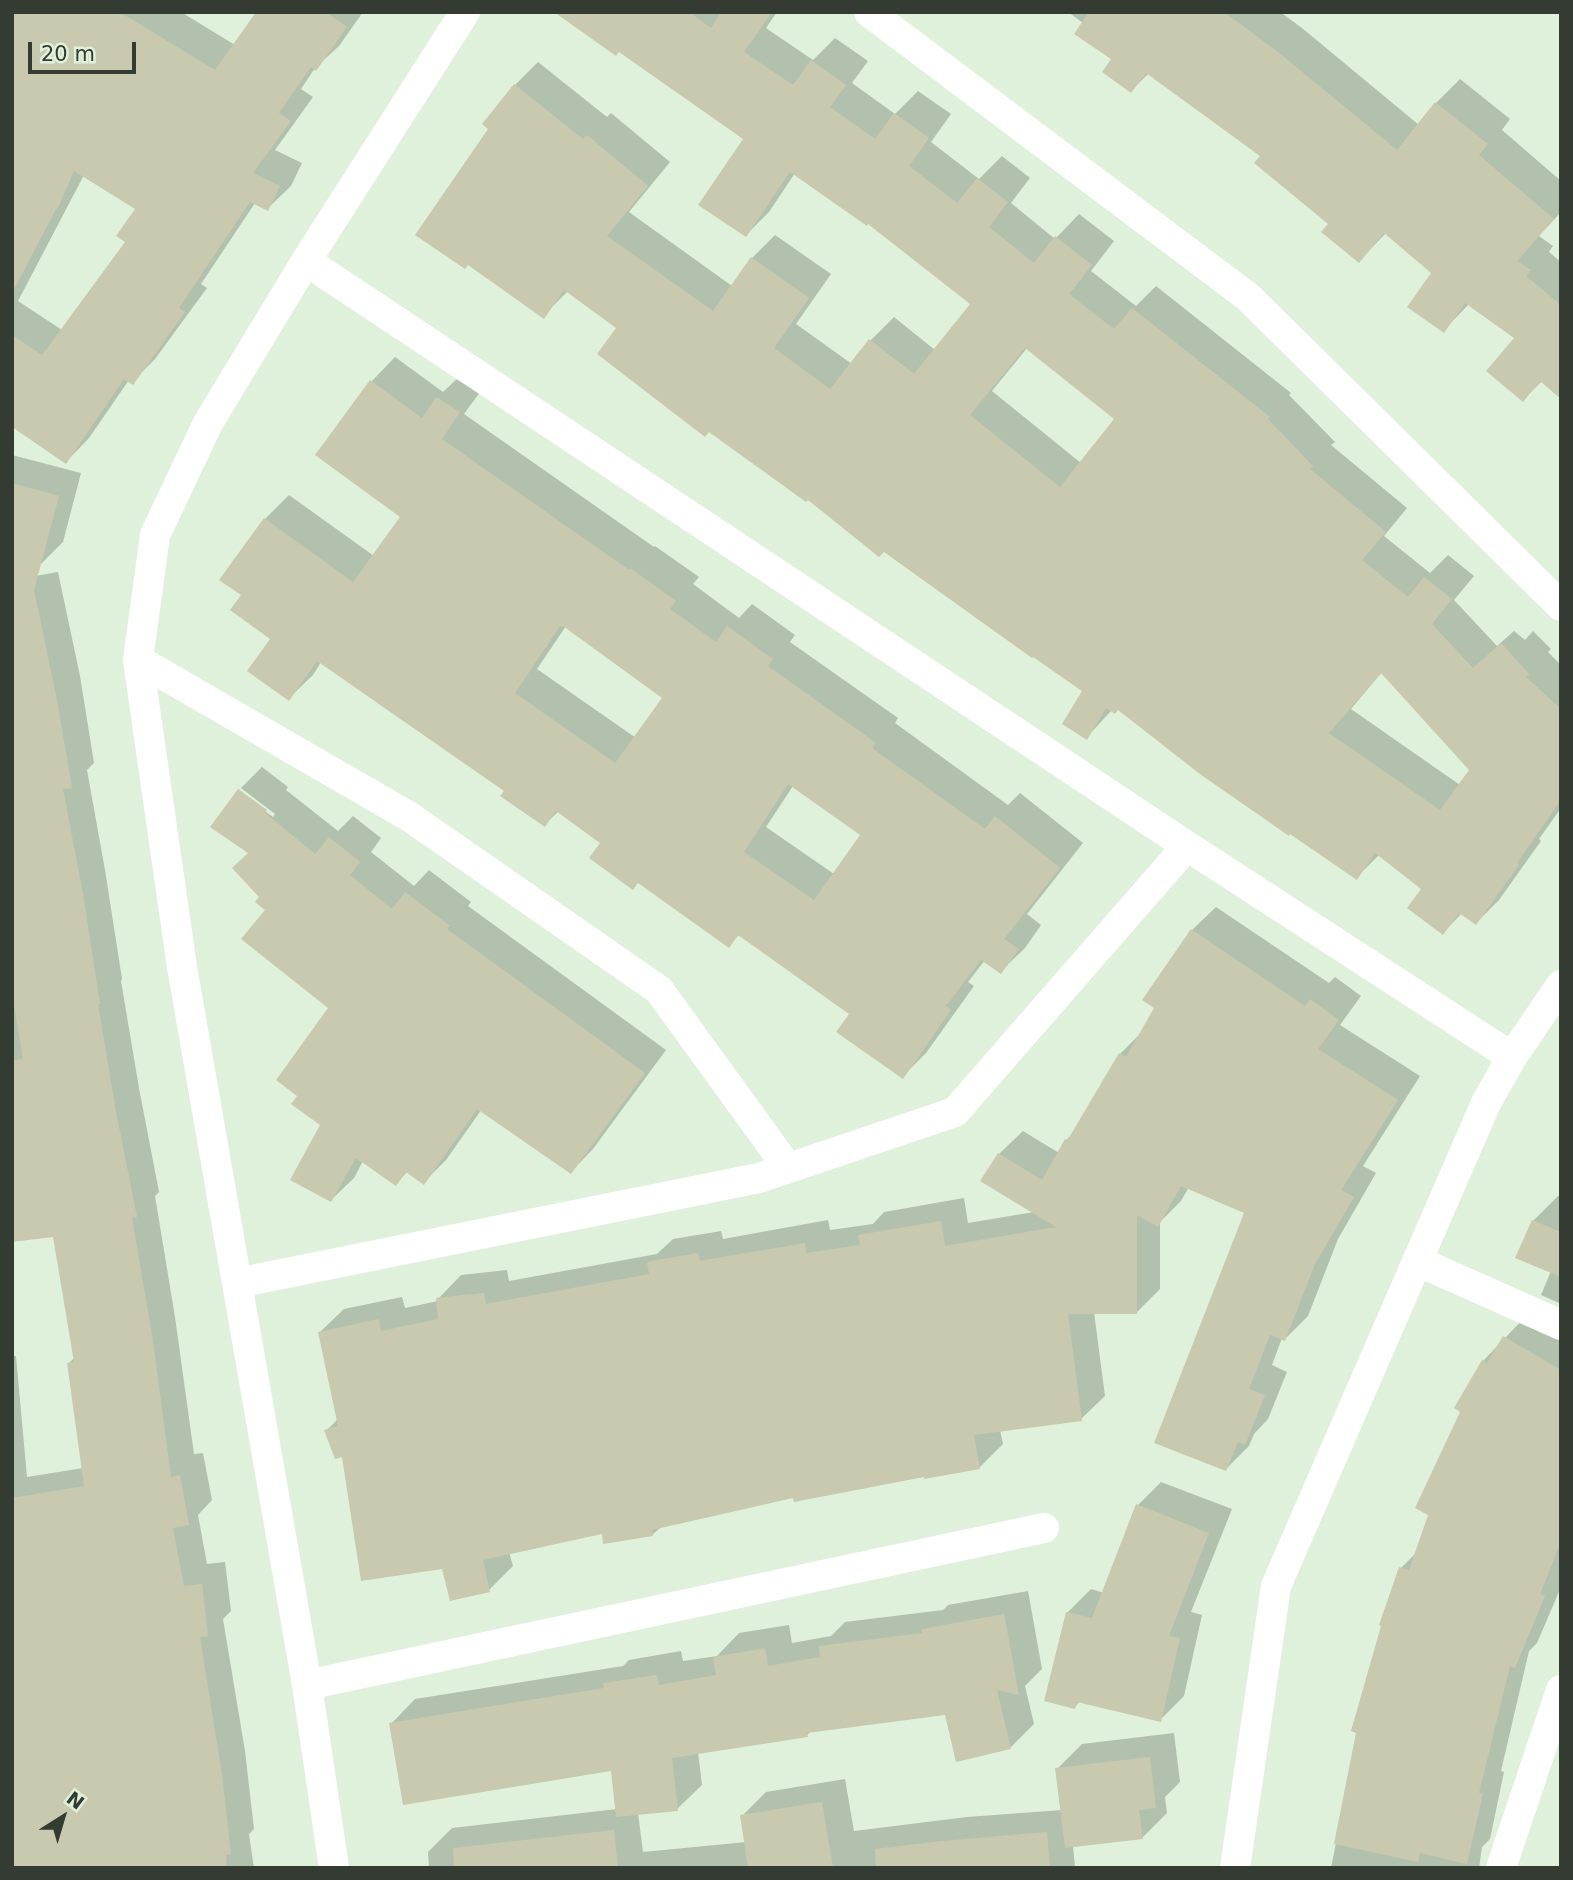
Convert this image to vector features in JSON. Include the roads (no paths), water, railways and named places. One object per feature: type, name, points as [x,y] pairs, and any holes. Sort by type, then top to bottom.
[{"type":"street","points":[[334,1868],[307,1685],[182,967],[138,660],[155,535],[208,424],[306,261],[466,12]]},
{"type":"street","points":[[869,12],[1248,297],[1561,606]]},
{"type":"street","points":[[306,261],[1187,846],[1512,1057]]},
{"type":"street","points":[[138,660],[410,817],[659,990],[788,1168]]},
{"type":"street","points":[[237,1283],[759,1178],[955,1112],[1187,846]]},
{"type":"street","points":[[1235,1868],[1276,1586],[1486,1103],[1512,1057],[1561,985]]},
{"type":"street","points":[[1417,1261],[1561,1325]]},
{"type":"street","points":[[307,1685],[1044,1528]]},
{"type":"street","points":[[1501,1868],[1561,1690]]}]
